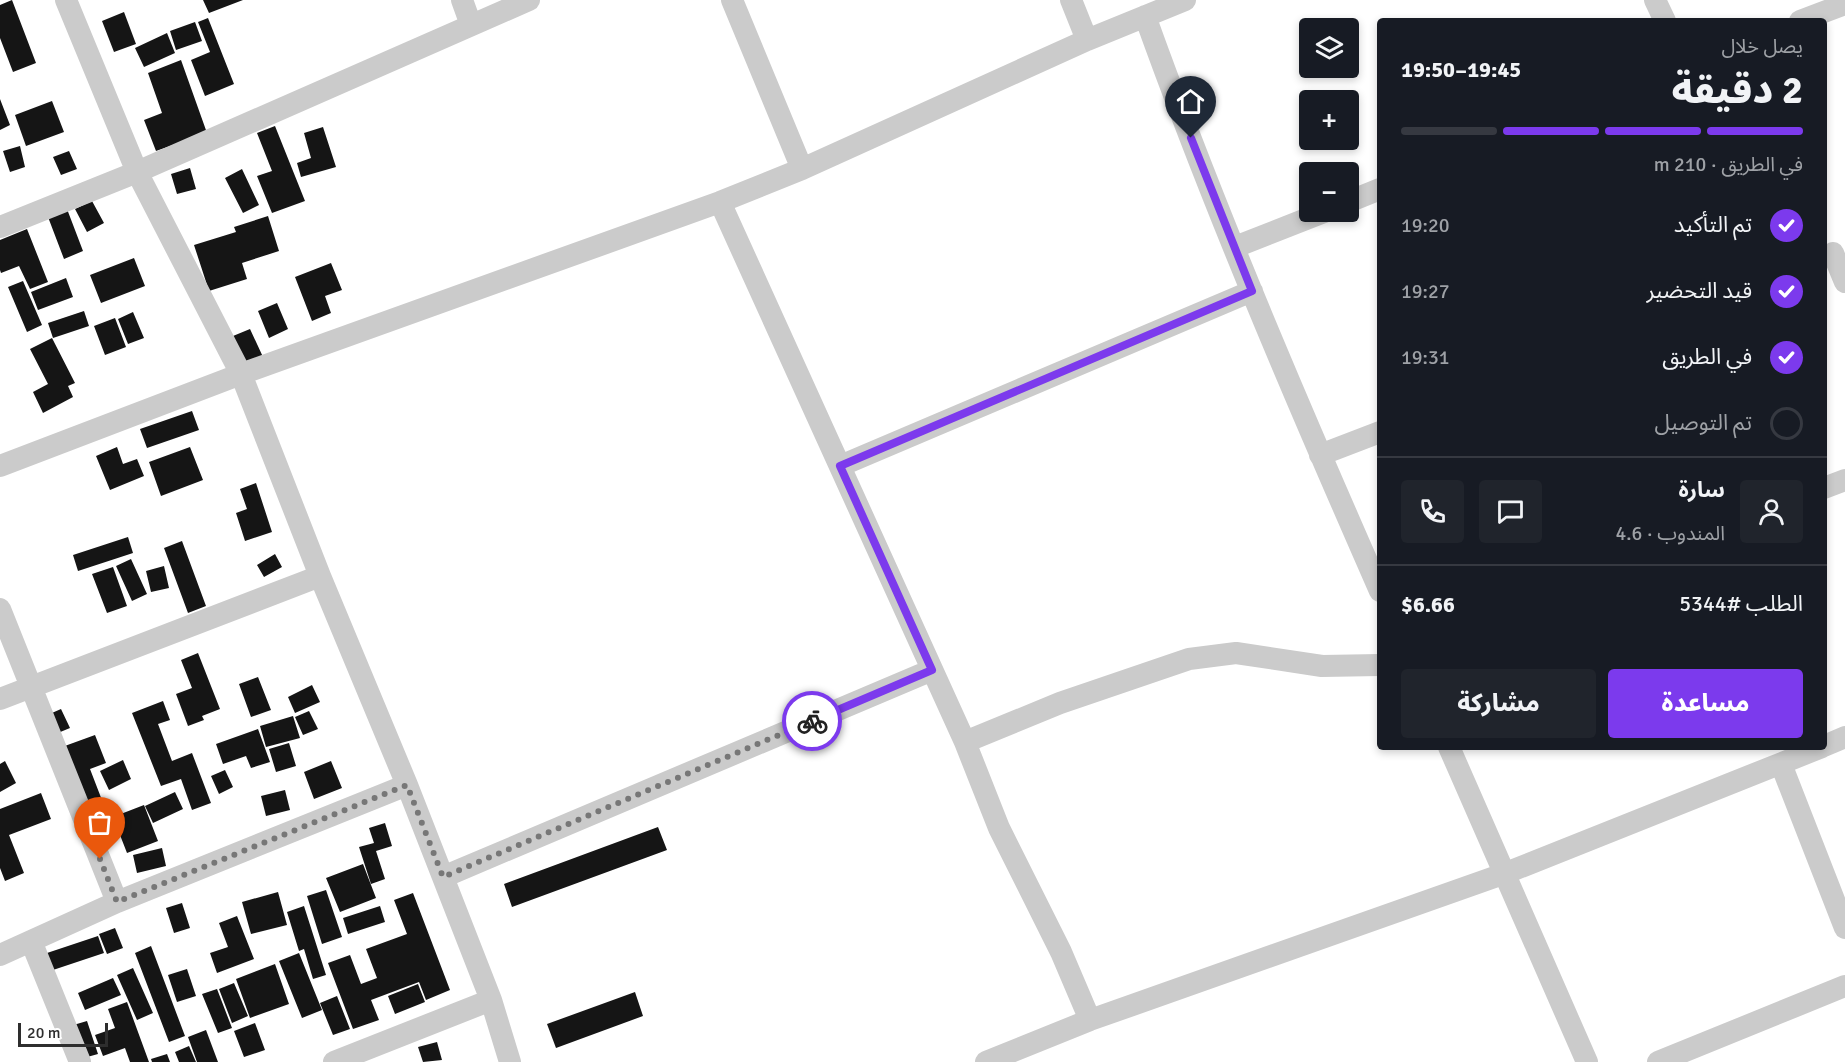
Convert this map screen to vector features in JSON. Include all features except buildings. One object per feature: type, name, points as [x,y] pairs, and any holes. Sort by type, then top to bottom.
[{"type":"street","points":[[66,0],[137,172],[241,374],[320,576],[443,877],[490,999],[510,1062]]},
{"type":"street","points":[[462,0],[471,25]]},
{"type":"street","points":[[0,227],[137,172],[529,0]]},
{"type":"street","points":[[732,0],[802,169]]},
{"type":"street","points":[[1071,0],[1088,40]]},
{"type":"street","points":[[0,466],[241,374],[720,202],[802,169],[1088,40],[1185,0]]},
{"type":"street","points":[[1655,0],[1664,18]]},
{"type":"street","points":[[1808,18],[1845,4]]},
{"type":"street","points":[[1145,16],[1172,93],[1252,291],[1377,584]]},
{"type":"street","points":[[1359,198],[1377,190]]},
{"type":"street","points":[[720,202],[965,742],[999,828],[1061,952],[1090,1020]]},
{"type":"street","points":[[1235,247],[1299,222]]},
{"type":"street","points":[[1834,252],[1845,282]]},
{"type":"street","points":[[840,466],[1252,291]]},
{"type":"street","points":[[1320,455],[1377,433]]},
{"type":"street","points":[[1827,487],[1845,480]]},
{"type":"street","points":[[0,699],[320,576]]},
{"type":"street","points":[[0,609],[117,902]]},
{"type":"street","points":[[965,742],[1060,703],[1189,659],[1236,653],[1322,666],[1377,665]]},
{"type":"street","points":[[443,877],[932,670]]},
{"type":"street","points":[[1827,745],[1845,737]]},
{"type":"street","points":[[1450,750],[1587,1062]]},
{"type":"street","points":[[986,1062],[1014,1057],[1090,1020],[1506,873],[1816,750]]},
{"type":"street","points":[[1781,764],[1845,928]]},
{"type":"street","points":[[0,955],[117,902],[407,785]]},
{"type":"street","points":[[31,941],[80,1062]]},
{"type":"street","points":[[1658,1062],[1845,986]]},
{"type":"street","points":[[334,1062],[490,999]]},
{"type":"way so far","points":[[100,859],[117,902],[407,785],[443,877],[812,721]]},
{"type":"route","points":[[812,721],[932,670],[840,466],[1252,291],[1191,138]]}]
